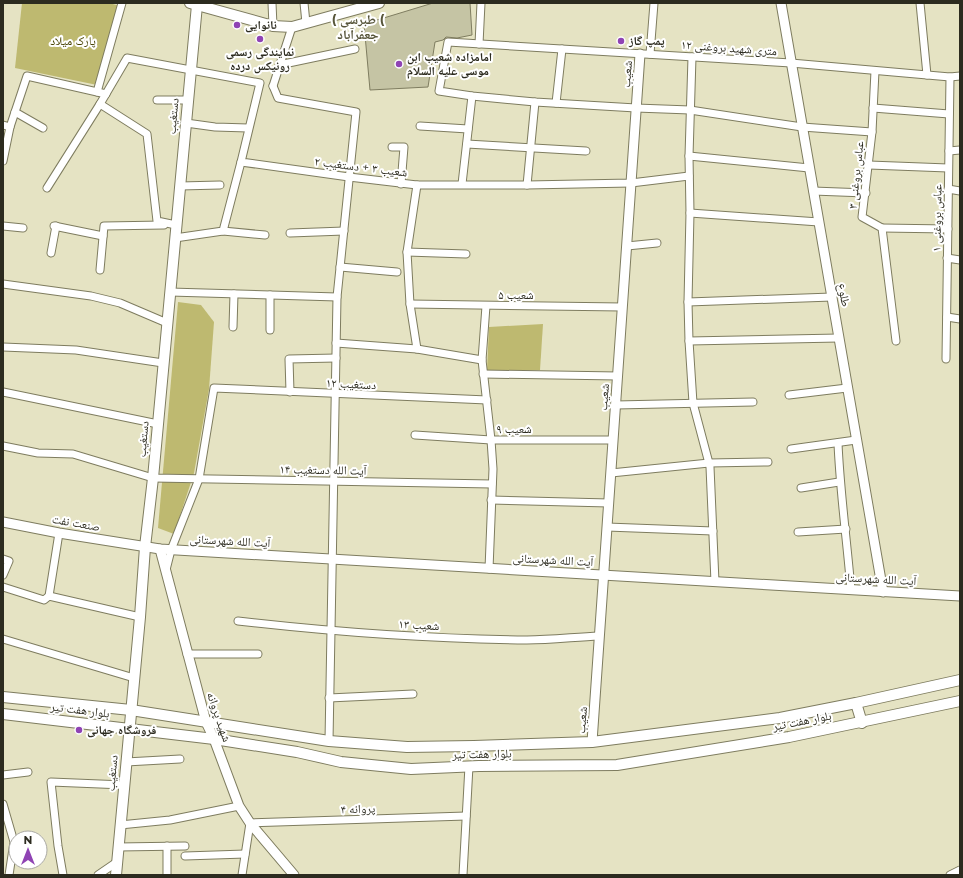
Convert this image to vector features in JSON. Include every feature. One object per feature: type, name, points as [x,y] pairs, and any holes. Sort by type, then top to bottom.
[{"type":"main road","points":[[195,4],[273,26],[292,27],[379,3]]},
{"type":"main road","name":"دستغیب","points":[[116,875],[145,547],[153,478],[175,238],[174,225],[180,186],[191,69],[195,4]]},
{"type":"main road","name":"بلوار هفت تیر","points":[[3,697],[131,710],[329,741],[407,747],[474,746],[592,742],[780,718],[960,680]]},
{"type":"main road","points":[[40,718],[45,710],[41,701]]},
{"type":"main road","name":"بلوار هفت تیر","points":[[3,714],[214,738],[297,752],[341,762],[411,769],[469,766],[617,765],[789,737],[862,723],[960,701]]},
{"type":"main road","points":[[856,703],[862,723]]},
{"type":"main road","points":[[297,752],[300,736]]},
{"type":"street","points":[[97,92],[122,3]]},
{"type":"street","points":[[272,3],[273,26]]},
{"type":"street","points":[[304,3],[306,23]]},
{"type":"street","points":[[479,44],[481,3]]},
{"type":"street","points":[[650,54],[654,3]]},
{"type":"street","name":"طلوع","points":[[781,3],[883,592]]},
{"type":"street","points":[[920,3],[927,75]]},
{"type":"street","points":[[292,27],[273,86],[278,98],[356,112],[337,297],[329,741]]},
{"type":"street","name":"۱۲ متری شهید بروغنی","points":[[472,96],[439,92],[448,42],[791,63],[950,77],[960,76]]},
{"type":"street","points":[[279,66],[355,49]]},
{"type":"street","points":[[556,103],[562,49]]},
{"type":"street","name":"شعیب","points":[[592,742],[640,54]]},
{"type":"street","points":[[692,57],[689,156],[689,341],[693,403],[709,463],[715,582]]},
{"type":"street","points":[[47,188],[100,104],[126,58],[191,69],[273,86]]},
{"type":"street","name":"عباس بروغنی ۳","points":[[875,71],[872,132],[862,217],[882,228]]},
{"type":"street","points":[[3,161],[6,126],[15,112],[27,76],[106,94]]},
{"type":"street","name":"عباس بروغنی ۱","points":[[946,359],[950,77]]},
{"type":"street","points":[[223,231],[260,83]]},
{"type":"street","points":[[462,184],[472,96],[535,102],[690,110],[802,127],[872,132]]},
{"type":"street","points":[[157,100],[188,100]]},
{"type":"street","points":[[527,185],[535,102]]},
{"type":"street","points":[[100,104],[147,134],[157,221],[174,225]]},
{"type":"street","points":[[872,108],[949,114]]},
{"type":"street","points":[[15,112],[43,128]]},
{"type":"street","points":[[186,123],[215,127],[248,128]]},
{"type":"street","points":[[420,126],[468,129]]},
{"type":"street","points":[[467,144],[586,152]]},
{"type":"street","points":[[392,147],[404,147],[401,184]]},
{"type":"street","points":[[949,151],[960,150]]},
{"type":"street","points":[[689,156],[809,168]]},
{"type":"street","name":"شعیب ۳ + دستغیب ۲","points":[[241,162],[417,185],[631,183],[689,176]]},
{"type":"street","points":[[869,165],[948,168]]},
{"type":"street","points":[[417,185],[407,252],[410,304],[418,350]]},
{"type":"street","points":[[180,186],[220,186]]},
{"type":"street","points":[[948,189],[960,191]]},
{"type":"street","points":[[813,191],[866,193]]},
{"type":"street","points":[[690,213],[819,222]]},
{"type":"street","points":[[100,270],[104,226],[174,225]]},
{"type":"street","points":[[3,226],[23,228]]},
{"type":"street","points":[[51,253],[55,226],[103,236]]},
{"type":"street","points":[[896,341],[882,228],[948,229]]},
{"type":"street","points":[[175,238],[223,231],[265,235]]},
{"type":"street","points":[[290,233],[344,231]]},
{"type":"street","points":[[627,246],[657,243]]},
{"type":"street","points":[[407,252],[466,254]]},
{"type":"street","points":[[948,258],[960,260]]},
{"type":"street","points":[[340,267],[397,272]]},
{"type":"street","points":[[3,284],[90,296],[120,303],[167,323]]},
{"type":"street","points":[[170,292],[337,297]]},
{"type":"street","points":[[233,327],[234,294]]},
{"type":"street","points":[[270,295],[270,330]]},
{"type":"street","points":[[688,302],[832,297]]},
{"type":"street","name":"شعیب ۵","points":[[410,304],[486,306],[622,306]]},
{"type":"street","points":[[486,306],[482,360],[491,440],[492,484],[489,568]]},
{"type":"street","points":[[947,316],[960,319]]},
{"type":"street","points":[[689,341],[839,338]]},
{"type":"street","points":[[336,343],[418,350],[482,360]]},
{"type":"street","points":[[3,347],[76,350],[163,363]]},
{"type":"street","points":[[290,392],[289,359],[336,358]]},
{"type":"street","points":[[483,374],[618,376]]},
{"type":"street","name":"دستغیب ۱۲","points":[[199,479],[214,388],[487,400]]},
{"type":"street","points":[[789,395],[847,388]]},
{"type":"street","points":[[3,392],[158,424]]},
{"type":"street","points":[[616,405],[753,402]]},
{"type":"street","name":"شعیب ۹","points":[[415,435],[491,440],[613,440]]},
{"type":"street","points":[[791,449],[856,440]]},
{"type":"street","points":[[838,443],[839,482],[846,529],[851,590]]},
{"type":"street","name":"آیت الله دستغیب ۱۴","points":[[3,446],[38,453],[73,454],[153,478],[492,484]]},
{"type":"street","points":[[611,473],[709,463],[768,462]]},
{"type":"street","points":[[166,572],[171,550],[199,479]]},
{"type":"street","points":[[801,488],[839,482]]},
{"type":"street","points":[[491,500],[609,502]]},
{"type":"street","name":"صنعت نفت","points":[[3,522],[145,547]]},
{"type":"street","points":[[607,527],[713,530]]},
{"type":"street","points":[[798,532],[846,529]]},
{"type":"street","points":[[3,587],[44,600],[49,596],[59,533]]},
{"type":"street","name":"آیت الله شهرستانی","points":[[145,547],[171,550],[960,596]]},
{"type":"street","name":"شهید پروانه","points":[[160,549],[206,722],[214,738],[239,806],[250,824],[294,875]]},
{"type":"street","points":[[3,559],[9,561],[3,575]]},
{"type":"street","points":[[49,596],[140,617]]},
{"type":"street","name":"شعیب ۱۳","points":[[238,621],[331,631],[431,638],[521,640],[599,636]]},
{"type":"street","points":[[3,639],[134,678]]},
{"type":"street","points":[[187,654],[258,654]]},
{"type":"street","points":[[329,698],[413,694]]},
{"type":"street","points":[[126,762],[180,759]]},
{"type":"street","points":[[463,875],[469,766]]},
{"type":"street","points":[[3,775],[28,772]]},
{"type":"street","points":[[63,875],[58,846],[51,782],[124,785]]},
{"type":"street","points":[[3,804],[14,842],[9,875]]},
{"type":"street","points":[[120,825],[170,820],[239,806]]},
{"type":"street","name":"پروانه ۴","points":[[250,824],[466,816]]},
{"type":"street","points":[[242,875],[250,824]]},
{"type":"street","points":[[167,846],[167,875]]},
{"type":"street","points":[[118,847],[185,846]]},
{"type":"street","points":[[186,856],[245,854]]},
{"type":"street","points":[[98,875],[117,862]]},
{"type":"street","points":[[950,875],[960,870]]},
{"type":"green space","name":"پارک میلاد","points":[[22,3],[109,3],[124,7],[102,86],[15,68]]},
{"type":"green space","points":[[178,302],[201,305],[214,322],[209,389],[194,473],[174,534],[158,528]]},
{"type":"green space","points":[[543,324],[540,370],[487,370],[489,327]]},
{"type":"building","name":"امامزاده شعیب ابن موسی علیه السلام","points":[[433,3],[470,3],[472,35],[457,38],[446,37],[443,40],[435,42],[428,87],[370,90],[364,24]]},
{"type":"place","name":"نانوایی","points":[[237,25]]},
{"type":"place","name":"نمایندگی رسمی رونیکس درده","points":[[260,39]]},
{"type":"place","name":"پمپ گاز","points":[[621,41]]},
{"type":"place","name":"امامزاده شعیب ابن موسی علیه السلام","points":[[399,64]]},
{"type":"place","name":"فروشگاه جهانی","points":[[79,730]]},
{"type":"district","name":"( طبرسی ( جعفرآباد","points":[[358,26]]}]
